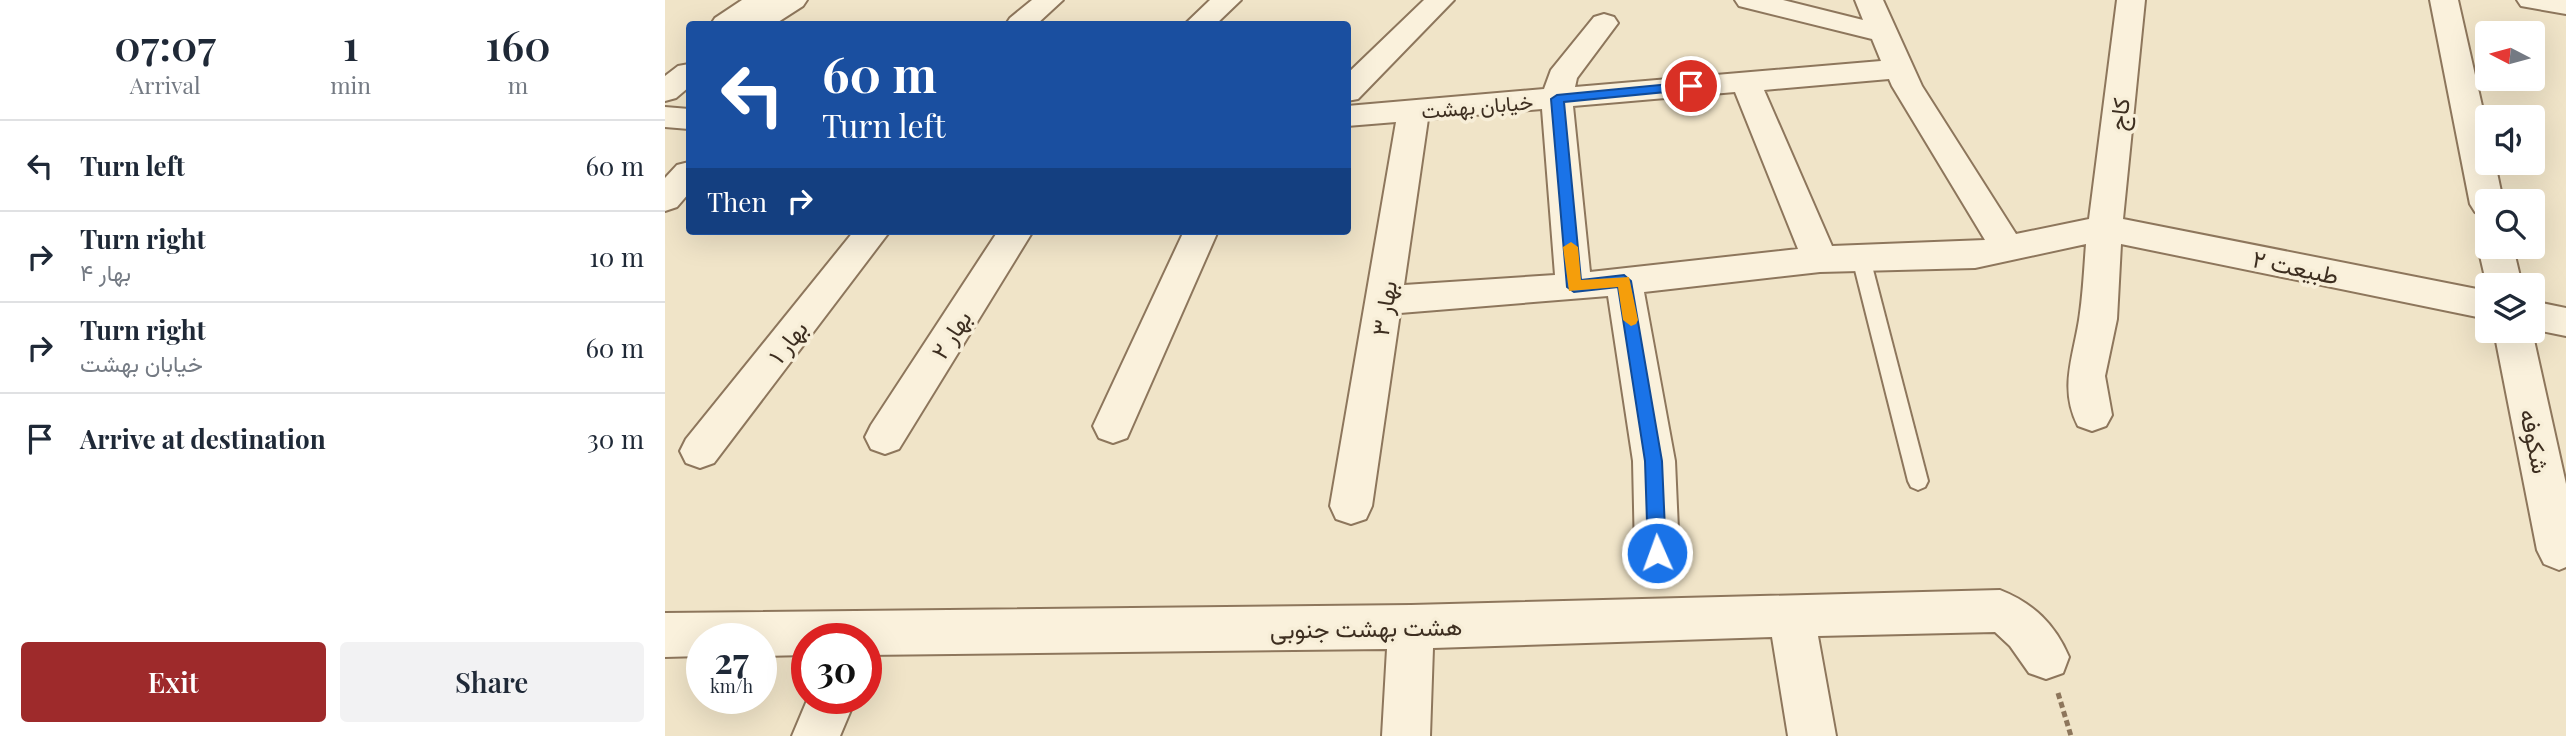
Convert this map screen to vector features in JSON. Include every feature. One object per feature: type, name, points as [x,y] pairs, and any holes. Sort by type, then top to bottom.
[{"type":"street","points":[[730,21],[761,0]]},
{"type":"street","points":[[762,21],[793,0]]},
{"type":"street","points":[[1024,21],[1049,0]]},
{"type":"street","points":[[1202,21],[1227,0]]},
{"type":"street","points":[[1351,88],[1440,0]]},
{"type":"street","points":[[1749,0],[1883,33]]},
{"type":"street","points":[[1869,0],[1898,69],[2007,248]]},
{"type":"street","name":"کاج","points":[[2092,415],[2086,376],[2098,319],[2105,228],[2131,0]]},
{"type":"street","points":[[2444,0],[2484,189]]},
{"type":"street","points":[[2531,0],[2566,6]]},
{"type":"street","points":[[1574,287],[1557,99],[1562,77],[1604,23]]},
{"type":"street","points":[[665,65],[686,50]]},
{"type":"street","name":"خیابان بهشت","points":[[1351,116],[1898,69]]},
{"type":"street","points":[[665,91],[686,75]]},
{"type":"street","points":[[1745,80],[1820,259]]},
{"type":"street","name":"بهار ۳","points":[[1351,506],[1414,110]]},
{"type":"street","points":[[665,117],[686,119]]},
{"type":"street","points":[[665,199],[686,176]]},
{"type":"street","points":[[1384,300],[1574,287],[1820,259],[1975,255],[2105,228]]},
{"type":"street","name":"طبیعت ۲","points":[[2105,228],[2475,303]]},
{"type":"street","name":"بهار ۱","points":[[701,452],[870,235]]},
{"type":"street","name":"بهار ۲","points":[[884,437],[1013,235]]},
{"type":"street","points":[[1113,426],[1199,235]]},
{"type":"street","points":[[1624,281],[1654,461],[1657,553]]},
{"type":"street","points":[[2545,318],[2566,322]]},
{"type":"street","name":"شکوفه","points":[[2516,343],[2559,550]]},
{"type":"street","name":"هشت بهشت جنوبی","points":[[882,636],[1411,627],[2000,611],[2021,625],[2046,657]]},
{"type":"street","points":[[1791,615],[1812,736]]},
{"type":"street","points":[[1406,736],[1411,627]]},
{"type":"street","name":"هشت بهشت جنوبی","points":[[665,635],[791,636]]},
{"type":"street","points":[[816,736],[825,714]]},
{"type":"lane","points":[[1861,258],[1918,481]]},
{"type":"slow traffic","points":[[1571,247],[1574,287],[1624,281],[1631,320]]},
{"type":"route","points":[[1657,553],[1654,461],[1624,281],[1574,287],[1557,99],[1691,86]]}]
